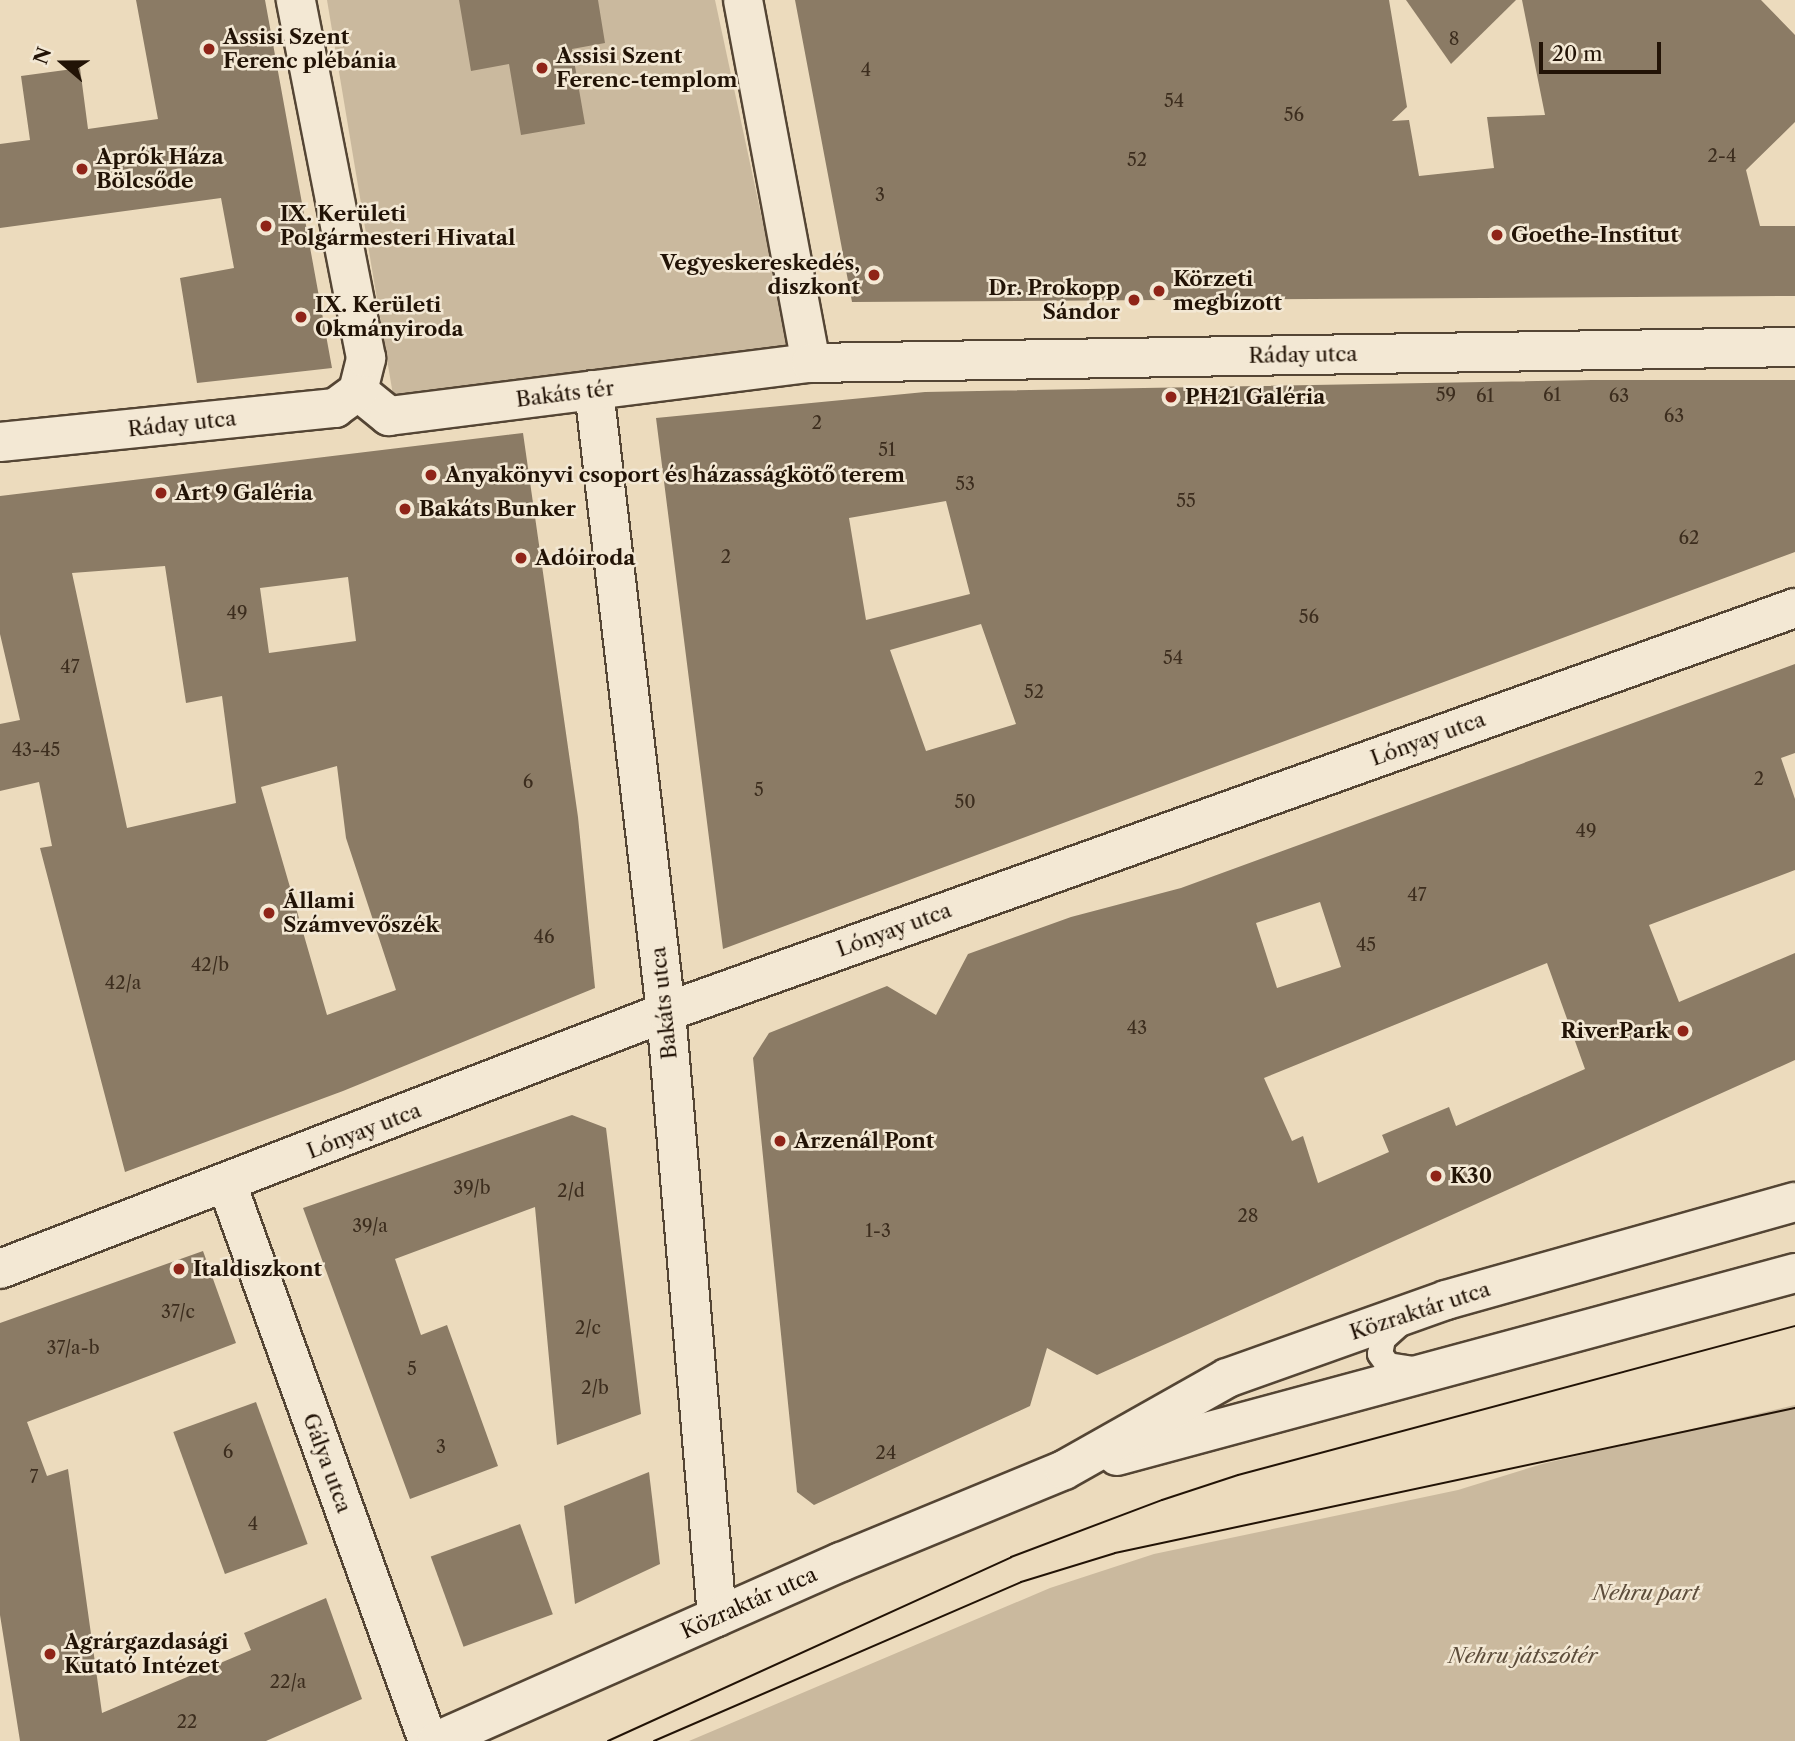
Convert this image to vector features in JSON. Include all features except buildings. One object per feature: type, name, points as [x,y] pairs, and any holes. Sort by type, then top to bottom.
[{"type":"street","points":[[296,0],[366,358],[358,391]]},
{"type":"street","points":[[743,0],[811,363]]},
{"type":"street","name":"Ráday utca","points":[[811,363],[1795,347]]},
{"type":"street","name":"Bakáts tér","points":[[358,391],[389,416],[811,363]]},
{"type":"street","name":"Bakáts utca","points":[[594,390],[666,1012],[717,1618]]},
{"type":"street","name":"Ráday utca","points":[[0,442],[335,408],[358,391]]},
{"type":"street","name":"Lónyay utca","points":[[0,1269],[227,1184],[666,1012],[1795,608]]},
{"type":"street","name":"Gálya utca","points":[[227,1184],[428,1741]]},
{"type":"street","name":"Közraktár utca","points":[[437,1741],[1064,1470],[1227,1378],[1446,1300],[1795,1202]]},
{"type":"street","name":"Közraktár utca","points":[[1064,1470],[1795,1273]]},
{"type":"lane","points":[[1446,1300],[1396,1324],[1383,1339],[1380,1354],[1388,1365],[1404,1370],[1459,1364]]},
{"type":"green space","points":[[327,0],[715,0],[791,354],[394,401]]},
{"type":"green space","name":"Nehru part","points":[[1795,1405],[1795,1741],[689,1741],[1050,1588],[1154,1554],[1458,1490],[1542,1464]]},
{"type":"tram line","points":[[608,1741],[1011,1557],[1162,1500],[1238,1475],[1795,1326]]},
{"type":"tram line","points":[[654,1741],[1021,1582],[1115,1553],[1795,1408]]},
{"type":"place","name":"Assisi Szent Ferenc plébánia","points":[[209,49]]},
{"type":"place","name":"Assisi Szent Ferenc-templom","points":[[542,68]]},
{"type":"place","name":"Aprók Háza Bölcsőde","points":[[82,169]]},
{"type":"place","name":"IX. Kerületi Polgármesteri Hivatal","points":[[266,226]]},
{"type":"place","name":"Goethe-Institut","points":[[1497,235]]},
{"type":"place","name":"Vegyeskereskedés, diszkont","points":[[874,275]]},
{"type":"place","name":"Körzeti megbízott","points":[[1159,291]]},
{"type":"place","name":"Dr. Prokopp Sándor","points":[[1134,300]]},
{"type":"place","name":"IX. Kerületi Okmányiroda","points":[[301,317]]},
{"type":"place","name":"PH21 Galéria","points":[[1171,397]]},
{"type":"place","name":"Anyakönyvi csoport és házasságkötő terem","points":[[431,475]]},
{"type":"place","name":"Art 9 Galéria","points":[[161,493]]},
{"type":"place","name":"Bakáts Bunker","points":[[405,509]]},
{"type":"place","name":"Adóiroda","points":[[521,558]]},
{"type":"place","name":"Állami Számvevőszék","points":[[269,913]]},
{"type":"place","name":"RiverPark","points":[[1683,1031]]},
{"type":"place","name":"Arzenál Pont","points":[[780,1141]]},
{"type":"place","name":"K30","points":[[1436,1176]]},
{"type":"place","name":"Italdiszkont","points":[[179,1269]]},
{"type":"place","name":"Agrárgazdasági Kutató Intézet","points":[[50,1654]]},
{"type":"park label","name":"Nehru játszótér","points":[[1523,1656]]}]
